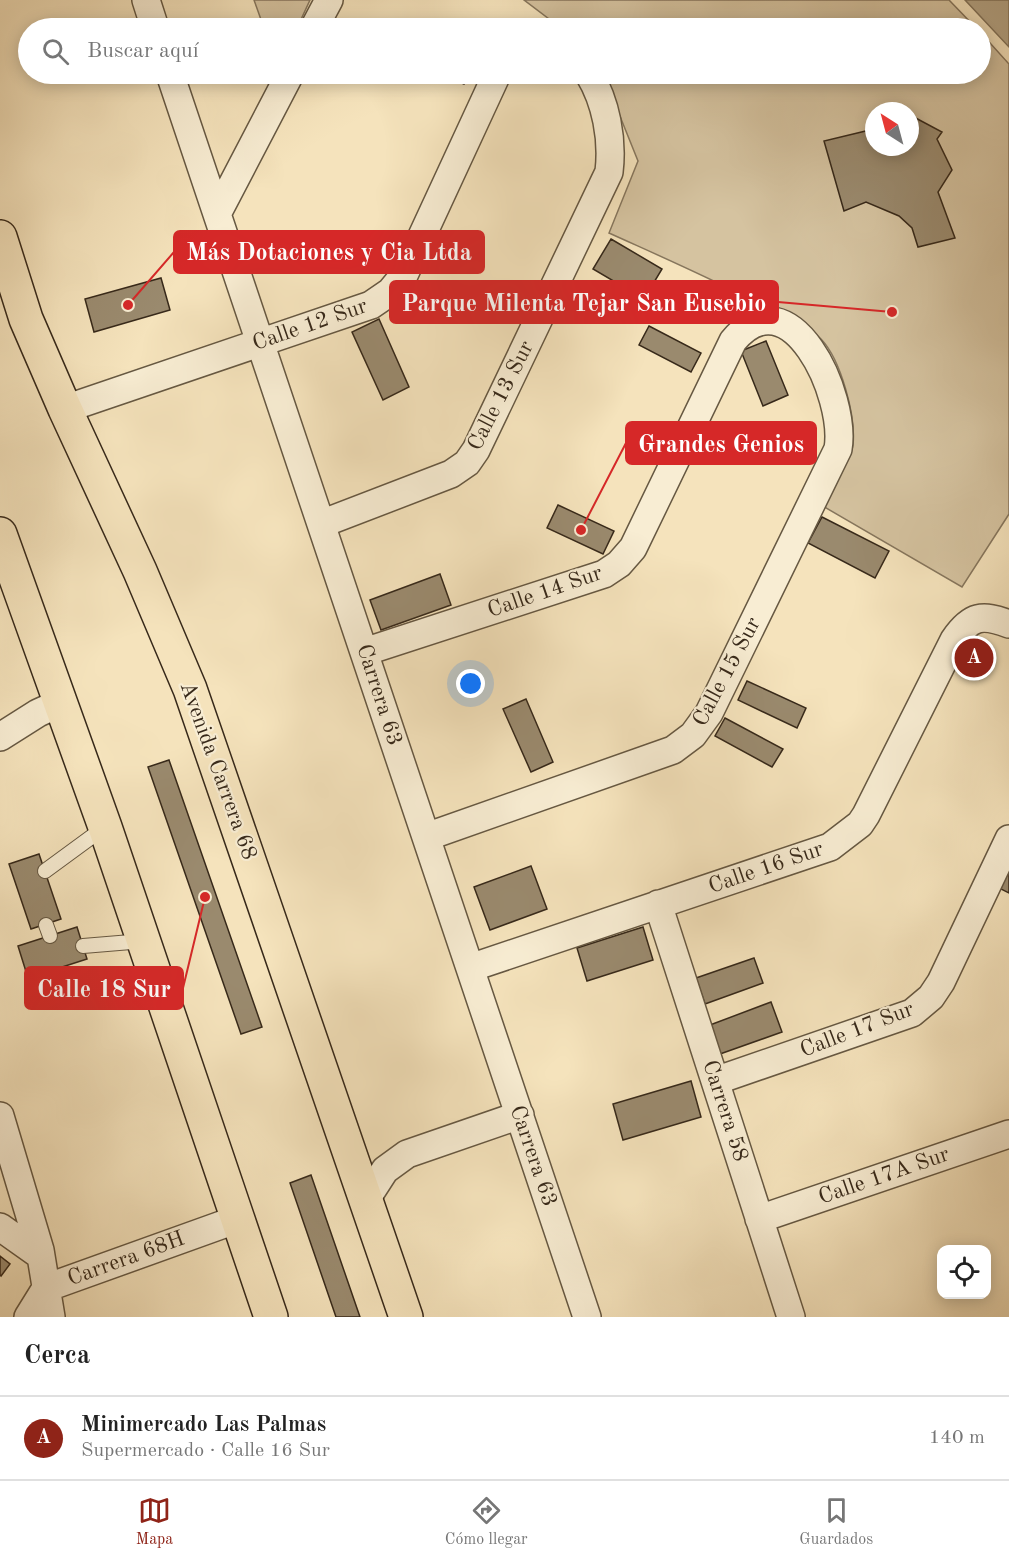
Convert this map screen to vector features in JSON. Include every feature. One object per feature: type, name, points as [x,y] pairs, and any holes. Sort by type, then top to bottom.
[{"type":"main road","name":"Avenida Carrera 68","points":[[0,237],[26,319],[140,571],[190,689],[406,1317]]},
{"type":"main road","points":[[0,534],[105,827],[271,1317]]},
{"type":"street","points":[[146,0],[152,18]]},
{"type":"street","points":[[319,18],[329,0]]},
{"type":"street","name":"Carrera 63","points":[[173,84],[587,1317]]},
{"type":"street","points":[[217,214],[285,84]]},
{"type":"street","name":"Calle 12 Sur","points":[[65,409],[371,305],[390,292],[404,275],[492,84]]},
{"type":"street","name":"Calle 13 Sur","points":[[321,524],[451,474],[467,463],[476,450],[609,172],[611,152],[609,130],[595,84]]},
{"type":"street","name":"Calle 15 Sur","points":[[426,837],[673,750],[693,735],[709,713],[838,449],[840,433],[838,416],[831,389],[820,362],[805,340],[783,324],[765,321]]},
{"type":"street","name":"Calle 14 Sur","points":[[364,652],[604,574],[619,564],[633,548],[733,341],[742,330],[765,321]]},
{"type":"street","name":"Calle 16 Sur","points":[[470,968],[830,847],[860,824],[954,640],[964,626],[977,618],[991,617],[1009,624]]},
{"type":"street","points":[[0,737],[38,713],[60,703]]},
{"type":"street","name":"Calle 17 Sur","points":[[715,1081],[912,1013],[923,1005],[941,982],[1009,840]]},
{"type":"street","name":"Carrera 58","points":[[658,904],[791,1317]]},
{"type":"street","points":[[365,1201],[386,1170],[407,1154],[520,1115]]},
{"type":"street","points":[[0,1116],[41,1256],[51,1317]]},
{"type":"street","name":"Calle 17A Sur","points":[[759,1219],[1009,1134]]},
{"type":"street","name":"Carrera 68H","points":[[28,1317],[46,1288],[238,1219]]},
{"type":"street","points":[[0,1227],[41,1256]]},
{"type":"lane","points":[[45,871],[105,827]]},
{"type":"lane","points":[[82,946],[144,941]]},
{"type":"shaded area","points":[[254,0],[310,0],[302,18],[260,18]]},
{"type":"shaded area","points":[[524,0],[949,0],[966,18],[548,18]]},
{"type":"shaded area","points":[[965,0],[1009,0],[1009,47],[991,28],[991,18],[982,18]]},
{"type":"shaded area","points":[[991,44],[1009,64],[1009,514],[962,587],[821,505],[849,458],[853,445],[853,433],[846,389],[841,374],[821,339],[795,321],[609,233],[638,161],[607,84],[991,84]]},
{"type":"building","points":[[919,120],[942,132],[937,139],[952,170],[938,192],[955,238],[918,247],[912,228],[899,216],[866,202],[844,211],[824,141],[865,131],[865,156],[919,156]]},
{"type":"building","points":[[611,239],[662,269],[644,299],[593,269]]},
{"type":"building","points":[[161,278],[170,310],[94,332],[85,299]]},
{"type":"building","points":[[379,319],[409,387],[383,400],[352,332]]},
{"type":"building","points":[[649,326],[701,353],[691,372],[639,345]]},
{"type":"building","points":[[766,341],[788,395],[763,406],[741,351]]},
{"type":"building","points":[[558,505],[614,531],[603,554],[547,528]]},
{"type":"building","points":[[822,517],[889,551],[875,578],[808,543]]},
{"type":"building","points":[[440,574],[451,605],[381,630],[370,600]]},
{"type":"building","points":[[974,637],[993,648],[978,674],[959,663]]},
{"type":"building","points":[[747,681],[806,708],[797,728],[738,700]]},
{"type":"building","points":[[526,699],[553,762],[531,772],[503,709]]},
{"type":"building","points":[[725,718],[783,749],[772,767],[715,736]]},
{"type":"building","points":[[169,760],[262,1027],[241,1034],[148,767]]},
{"type":"building","points":[[39,854],[61,919],[31,929],[9,864]]},
{"type":"building","points":[[1009,865],[1009,893],[995,886]]},
{"type":"building","points":[[531,866],[547,909],[490,930],[474,887]]},
{"type":"building","points":[[77,927],[87,959],[28,978],[18,946]]},
{"type":"building","points":[[643,927],[653,960],[587,981],[577,948]]},
{"type":"building","points":[[754,958],[763,983],[705,1004],[696,978]]},
{"type":"building","points":[[771,1002],[782,1032],[720,1054],[710,1025]]},
{"type":"building","points":[[691,1081],[701,1117],[623,1140],[613,1104]]},
{"type":"building","points":[[311,1175],[360,1317],[336,1317],[290,1183]]},
{"type":"building","points":[[0,1256],[10,1264],[1,1276],[0,1275]]},
{"type":"place","name":"Más Dotaciones y Cia Ltda","points":[[128,305]]},
{"type":"place","name":"Parque Milenta Tejar San Eusebio","points":[[892,312]]},
{"type":"place","name":"Grandes Genios","points":[[581,530]]},
{"type":"place","name":"Minimercado Las Palmas","points":[[974,658]]},
{"type":"place","name":"Calle 18 Sur","points":[[205,897]]}]
